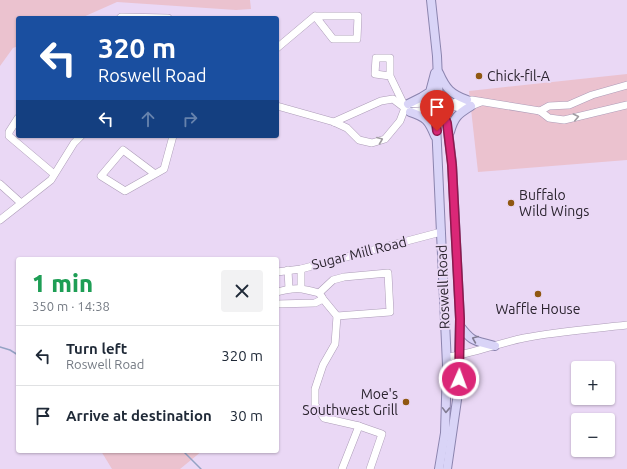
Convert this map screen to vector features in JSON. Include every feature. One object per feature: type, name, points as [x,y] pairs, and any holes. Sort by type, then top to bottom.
[{"type":"main road","name":"Roswell Road","points":[[431,0],[437,67],[436,123],[446,356],[445,432],[439,469]]},
{"type":"main road","points":[[437,67],[442,81],[449,91],[455,96],[469,103],[456,116],[449,137]]},
{"type":"main road","points":[[437,67],[430,92],[408,108],[422,116],[431,126],[437,140]]},
{"type":"main road","name":"Roswell Road","points":[[436,105],[447,123],[449,137],[454,198],[460,326],[460,355],[456,412],[447,469]]},
{"type":"main road","points":[[460,326],[473,340],[495,346]]},
{"type":"street","points":[[279,46],[315,16],[358,16],[357,39],[333,40],[315,16]]},
{"type":"street","points":[[390,76],[408,108]]},
{"type":"street","points":[[279,107],[334,122],[347,128],[359,140],[372,143],[385,139],[400,121],[408,108],[426,103],[450,105],[459,108],[469,103],[481,102],[540,110],[549,106],[569,106],[609,89],[627,86]]},
{"type":"street","points":[[334,122],[381,101],[393,99],[408,108]]},
{"type":"street","points":[[540,110],[549,118],[564,120],[627,105]]},
{"type":"street","points":[[16,121],[9,132],[9,136],[54,174]]},
{"type":"street","points":[[0,220],[51,180],[74,142],[79,138]]},
{"type":"street","points":[[155,174],[123,150],[101,176],[125,191],[164,169],[172,138]]},
{"type":"street","points":[[0,184],[21,203]]},
{"type":"street","name":"Sugar Mill Road","points":[[279,272],[301,269],[441,232]]},
{"type":"street","points":[[301,269],[301,288]]},
{"type":"street","points":[[288,270],[289,289]]},
{"type":"street","points":[[279,304],[315,304],[333,280],[344,277],[388,273],[390,312],[337,316]]},
{"type":"street","points":[[279,292],[301,288],[321,296],[337,316],[335,344],[324,365],[315,389],[315,405],[324,418],[359,426],[382,434],[370,469]]},
{"type":"street","points":[[446,356],[460,355],[522,338],[543,334],[627,325]]},
{"type":"street","points":[[342,469],[359,426]]},
{"type":"shaded area","points":[[0,0],[250,0],[251,9],[236,10],[117,2],[86,16],[16,16],[16,47],[13,48],[0,66]]},
{"type":"shaded area","points":[[627,74],[627,160],[478,172],[469,91]]},
{"type":"shaded area","points":[[102,453],[200,453],[180,469],[112,469]]},
{"type":"waterway","points":[[0,347],[16,354]]},
{"type":"waterway","points":[[185,453],[201,469]]},
{"type":"place","name":"Chick-fil-A","points":[[479,76]]},
{"type":"place","name":"Buffalo Wild Wings","points":[[511,203]]},
{"type":"place","name":"Waffle House","points":[[538,294]]},
{"type":"place","name":"Moe's Southwest Grill","points":[[406,402]]},
{"type":"route","points":[[437,131],[436,123],[439,105],[447,123],[452,165],[460,319],[459,379]]}]
